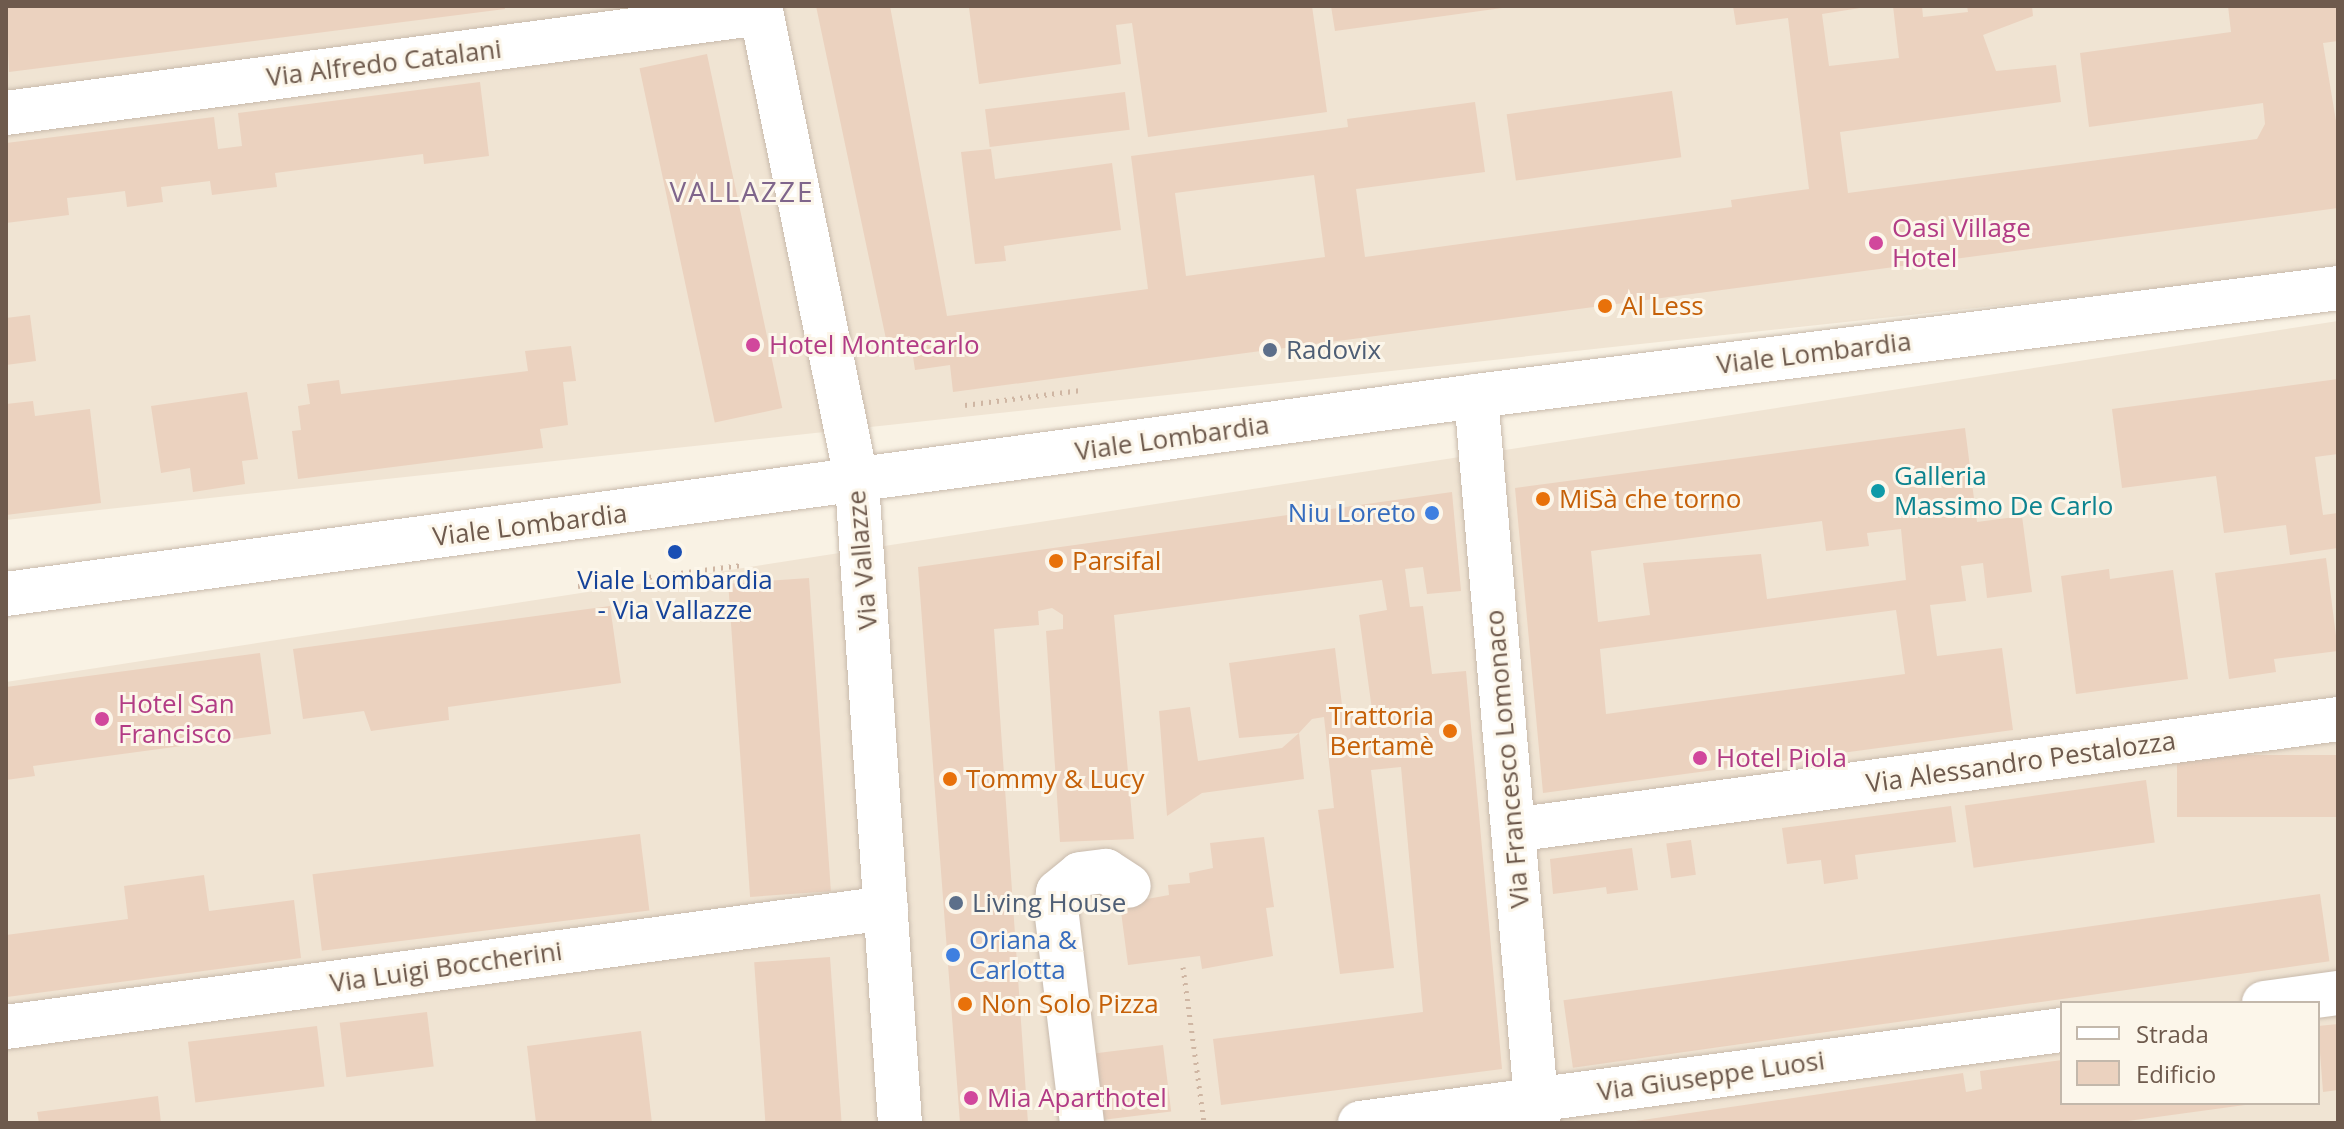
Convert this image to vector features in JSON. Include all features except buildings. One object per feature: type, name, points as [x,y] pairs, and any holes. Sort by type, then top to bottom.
[{"type":"street","name":"Via Alfredo Catalani","points":[[6,113],[760,10]]},
{"type":"street","name":"Via Vallazze","points":[[760,10],[857,483],[900,1123]]},
{"type":"street","name":"Viale Lombardia","points":[[6,594],[857,483],[1476,396],[2338,288]]},
{"type":"street","name":"Via Francesco Lomonaco","points":[[1476,396],[1537,1111]]},
{"type":"street","name":"Via Alessandro Pestalozza","points":[[1513,830],[2338,719]]},
{"type":"street","points":[[1082,1123],[1056,909],[1058,892],[1080,874],[1106,871],[1129,886]]},
{"type":"street","name":"Via Luigi Boccherini","points":[[6,1027],[886,908]]},
{"type":"street","points":[[2279,1001],[2338,993]]},
{"type":"street","name":"Via Giuseppe Luosi","points":[[1360,1123],[1537,1111],[2060,1030]]},
{"type":"path","points":[[965,405],[1081,390]]},
{"type":"path","points":[[578,586],[742,565]]},
{"type":"path","points":[[1183,967],[1204,1123]]},
{"type":"shaded area","points":[[6,6],[2338,6],[2338,269],[6,520]]},
{"type":"shaded area","points":[[2338,321],[2338,1123],[6,1123],[6,682]]},
{"type":"place","name":"Oasi Village Hotel","points":[[1876,243]]},
{"type":"place","name":"Al Less","points":[[1605,306]]},
{"type":"place","name":"Hotel Montecarlo","points":[[753,345]]},
{"type":"place","name":"Radovix","points":[[1270,350]]},
{"type":"place","name":"Galleria Massimo De Carlo","points":[[1878,491]]},
{"type":"place","name":"MiSà che torno","points":[[1543,499]]},
{"type":"place","name":"Niu Loreto","points":[[1432,513]]},
{"type":"place","name":"Viale Lombardia - Via Vallazze","points":[[675,552]]},
{"type":"place","name":"Parsifal","points":[[1056,561]]},
{"type":"place","name":"Hotel San Francisco","points":[[102,719]]},
{"type":"place","name":"Trattoria Bertamè","points":[[1450,731]]},
{"type":"place","name":"Hotel Piola","points":[[1700,758]]},
{"type":"place","name":"Tommy & Lucy","points":[[950,779]]},
{"type":"place","name":"Living House","points":[[956,903]]},
{"type":"place","name":"Oriana & Carlotta","points":[[953,955]]},
{"type":"place","name":"Non Solo Pizza","points":[[965,1004]]},
{"type":"place","name":"Mia Aparthotel","points":[[971,1098]]},
{"type":"district","name":"VALLAZZE","points":[[742,191]]}]
